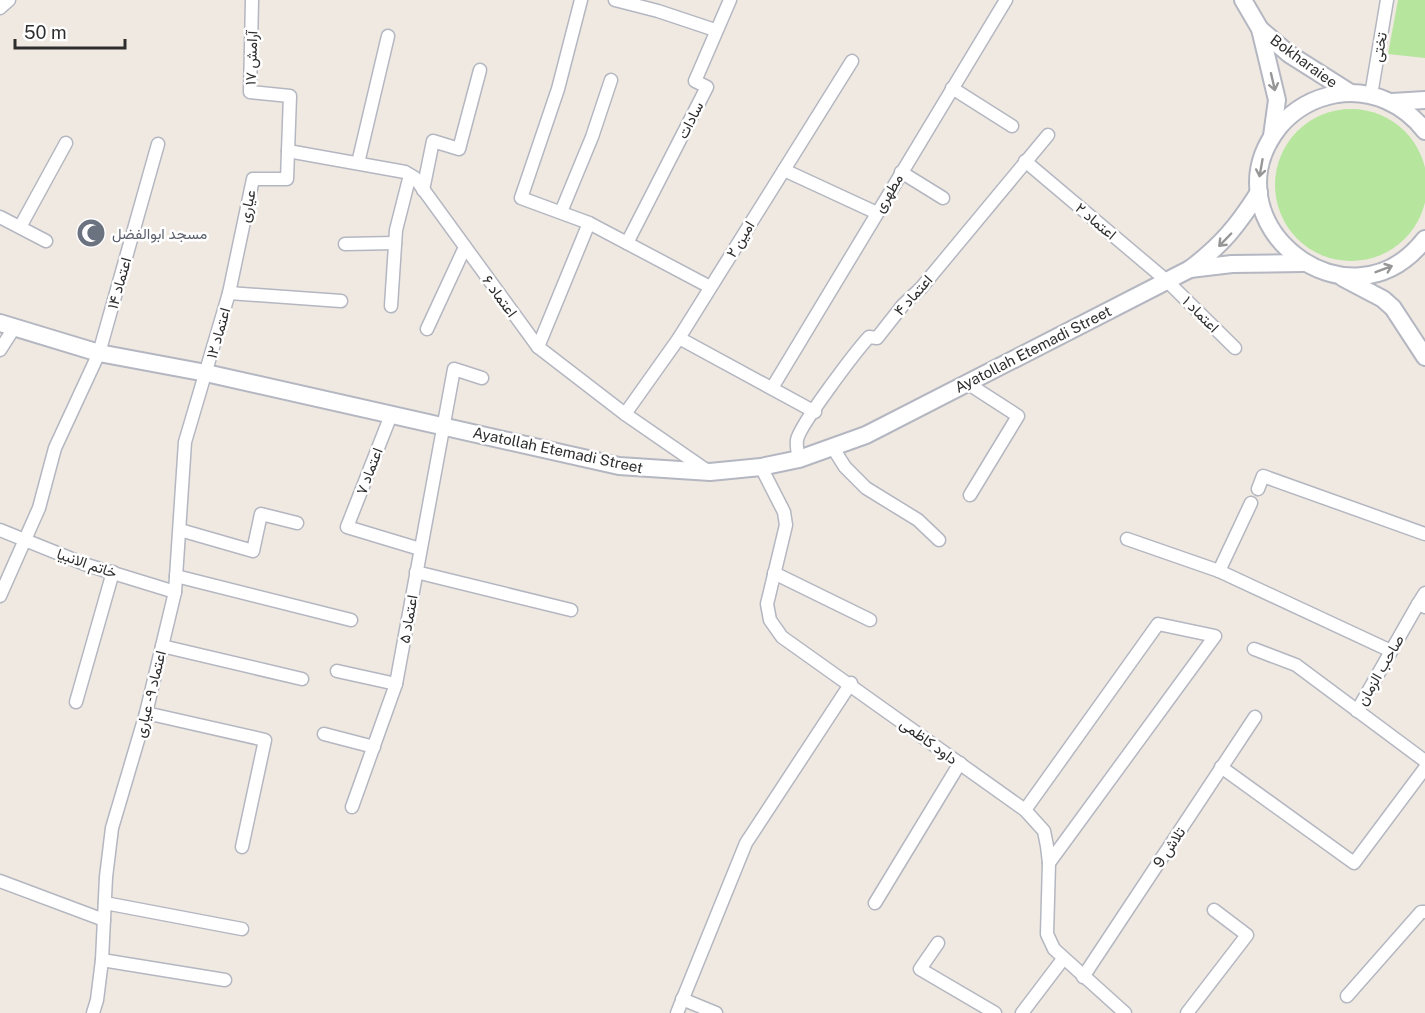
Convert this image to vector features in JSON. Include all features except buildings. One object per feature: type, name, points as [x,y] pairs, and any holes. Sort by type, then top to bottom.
[{"type":"main road","name":"Bokharaiee","points":[[1243,0],[1260,29],[1277,100],[1272,137]]},
{"type":"main road","name":"Bokharaiee","points":[[1260,29],[1289,54],[1349,92]]},
{"type":"main road","points":[[1425,131],[1415,118],[1392,102],[1371,95],[1349,92],[1326,96],[1305,105],[1286,119],[1272,137],[1262,158],[1259,192],[1266,220],[1281,244],[1303,263],[1320,272],[1339,276],[1361,276],[1382,272],[1401,262],[1425,239]]},
{"type":"main road","points":[[1392,102],[1425,100]]},
{"type":"main road","name":"Ayatollah Etemadi Street","points":[[7,325],[99,353],[206,373],[619,466],[710,472],[761,467],[799,459],[866,435],[1167,281],[1190,268],[1217,248],[1236,229],[1259,192]]},
{"type":"main road","points":[[1190,268],[1232,264],[1303,263]]},
{"type":"main road","points":[[1339,276],[1383,299],[1401,319],[1425,357]]},
{"type":"street","points":[[0,8],[9,0]]},
{"type":"street","name":"آرامش ۱۷","points":[[252,0],[250,92],[290,96],[288,151]]},
{"type":"street","points":[[581,0],[558,89],[521,198],[589,223],[710,287]]},
{"type":"street","points":[[615,0],[658,11],[715,30]]},
{"type":"street","name":"سادات","points":[[627,243],[707,87],[695,81],[715,30],[730,0]]},
{"type":"street","name":"مطهری","points":[[772,388],[1006,0]]},
{"type":"street","name":"تختی","points":[[1371,95],[1387,0]]},
{"type":"street","points":[[358,163],[388,36]]},
{"type":"street","name":"امین ۲","points":[[625,414],[679,338],[852,61]]},
{"type":"street","points":[[423,189],[433,141],[459,149],[480,70]]},
{"type":"street","points":[[561,212],[592,137],[611,80]]},
{"type":"street","points":[[952,88],[1012,126]]},
{"type":"street","name":"اعتماد ۴","points":[[799,459],[797,440],[805,422],[815,412],[859,348],[869,337],[877,338],[1048,135]]},
{"type":"street","points":[[20,227],[66,143]]},
{"type":"street","name":"اعتماد ۱۴","points":[[0,596],[39,508],[56,448],[99,353],[158,144]]},
{"type":"street","points":[[288,151],[410,175],[395,243],[391,306]]},
{"type":"street","name":"عیاری","points":[[229,293],[253,179],[287,179],[288,151]]},
{"type":"street","name":"اعتماد ۲","points":[[1025,161],[1167,281]]},
{"type":"street","points":[[784,170],[876,213]]},
{"type":"street","points":[[901,172],[942,198]]},
{"type":"street","name":"اعتماد ۶","points":[[410,175],[423,189],[538,347],[625,414],[710,472]]},
{"type":"street","points":[[0,217],[46,241]]},
{"type":"street","points":[[538,347],[589,223]]},
{"type":"street","points":[[345,244],[395,243]]},
{"type":"street","points":[[428,329],[465,247]]},
{"type":"street","name":"اعتماد ۱","points":[[1167,281],[1235,348]]},
{"type":"street","points":[[229,293],[341,301]]},
{"type":"street","name":"اعتماد ۱۲","points":[[206,373],[229,293]]},
{"type":"street","points":[[0,350],[7,325]]},
{"type":"street","points":[[679,338],[815,412]]},
{"type":"street","name":"اعتماد ۵","points":[[352,807],[396,684],[454,369],[482,378]]},
{"type":"street","name":"اعتماد ۹ - عیاری","points":[[93,1013],[102,960],[105,903],[114,821],[146,712],[175,592],[185,442],[206,373]]},
{"type":"street","points":[[967,383],[1018,416],[970,495]]},
{"type":"street","name":"اعتماد ۷","points":[[391,415],[347,527],[420,549]]},
{"type":"street","points":[[832,448],[845,467],[866,488],[918,520],[939,540]]},
{"type":"street","name":"داود کاظمی","points":[[761,467],[784,512],[786,525],[767,604],[770,620],[782,636],[851,683],[1025,810],[1044,831],[1050,863],[1047,934],[1054,949],[1125,1013]]},
{"type":"street","points":[[1258,489],[1263,476],[1425,534]]},
{"type":"street","points":[[1219,571],[1251,503]]},
{"type":"street","points":[[180,530],[254,551],[261,514],[297,523]]},
{"type":"street","name":"خاتم الانبیا","points":[[0,530],[113,572],[175,592]]},
{"type":"street","points":[[1127,539],[1219,571],[1391,651]]},
{"type":"street","points":[[76,702],[113,572]]},
{"type":"street","points":[[416,572],[571,610]]},
{"type":"street","points":[[774,573],[870,620]]},
{"type":"street","points":[[176,576],[351,620]]},
{"type":"street","name":"صاحب الزمان","points":[[1357,711],[1391,651],[1421,606],[1425,593]]},
{"type":"street","points":[[1025,810],[1158,624],[1215,636],[1050,863]]},
{"type":"street","points":[[162,646],[302,679]]},
{"type":"street","points":[[1254,649],[1296,665],[1425,760]]},
{"type":"street","points":[[337,672],[396,684]]},
{"type":"street","points":[[677,1013],[746,843],[851,683]]},
{"type":"street","points":[[146,712],[265,740],[242,847]]},
{"type":"street","name":"تلاش 9","points":[[1083,977],[1255,717]]},
{"type":"street","points":[[324,734],[374,747]]},
{"type":"street","points":[[875,903],[960,763]]},
{"type":"street","points":[[1221,767],[1354,863],[1425,768]]},
{"type":"street","points":[[0,881],[104,920]]},
{"type":"street","points":[[105,903],[242,929]]},
{"type":"street","points":[[1187,1013],[1247,935],[1214,910]]},
{"type":"street","points":[[1347,996],[1421,912],[1425,912]]},
{"type":"street","points":[[938,943],[920,969],[995,1013]]},
{"type":"street","points":[[1022,1013],[1063,958]]},
{"type":"street","points":[[102,960],[225,980]]},
{"type":"street","points":[[682,999],[716,1013]]},
{"type":"green space","points":[[1398,0],[1425,0],[1425,58],[1388,54]]},
{"type":"green space","points":[[1351,109],[1380,115],[1393,122],[1404,132],[1414,143],[1421,156],[1427,185],[1421,214],[1414,227],[1404,238],[1393,248],[1380,255],[1351,261],[1322,255],[1309,248],[1298,238],[1288,227],[1281,214],[1275,185],[1281,156],[1288,143],[1298,132],[1309,122],[1322,115]]},
{"type":"place","name":"مسجد ابوالفضل","points":[[91,233]]}]
